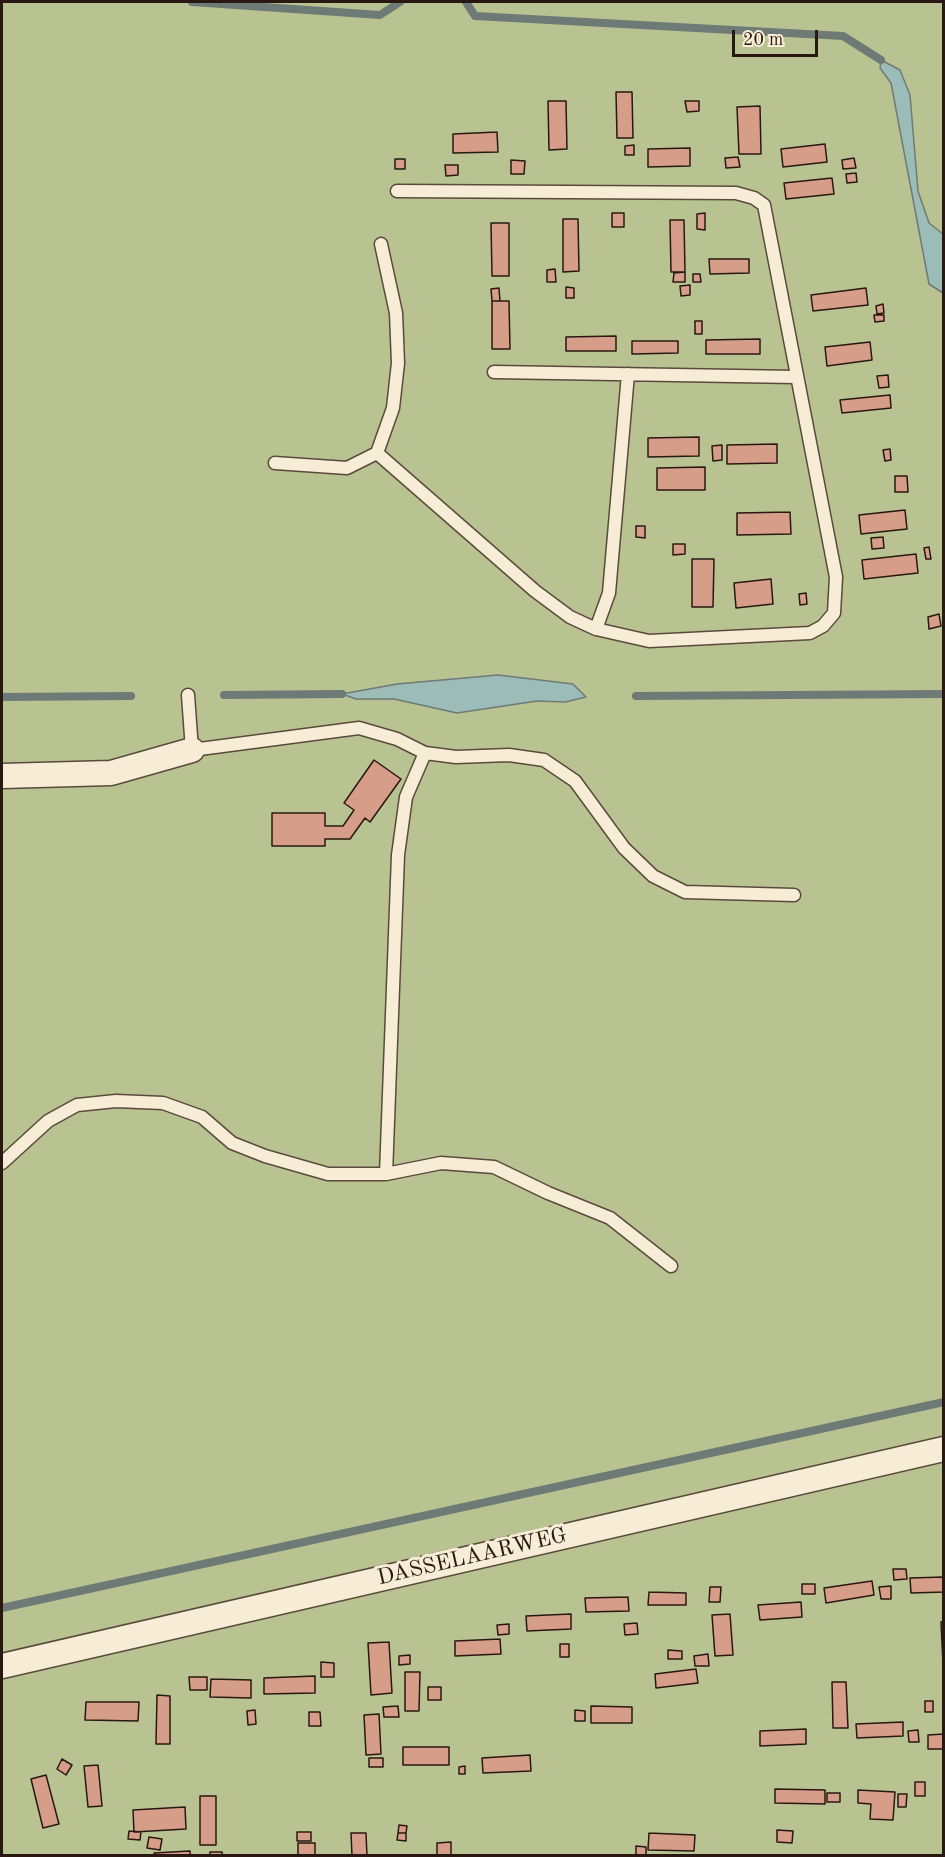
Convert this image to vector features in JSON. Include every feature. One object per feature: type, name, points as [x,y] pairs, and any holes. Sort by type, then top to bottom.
[{"type":"street","points":[[2,776],[111,773],[192,750]]},
{"type":"street","name":"DASSELAARWEG","points":[[2,1666],[944,1449]]},
{"type":"lane","points":[[377,453],[535,591],[570,617],[596,629],[649,641],[810,633],[823,626],[834,613],[836,578],[796,377],[769,219],[764,205],[754,198],[736,193],[397,191]]},
{"type":"lane","points":[[275,463],[347,468],[377,453],[393,408],[398,363],[396,313],[381,244]]},
{"type":"lane","points":[[494,372],[796,377]]},
{"type":"lane","points":[[596,629],[609,593],[628,374]]},
{"type":"lane","points":[[188,695],[192,750],[360,728],[397,739],[425,753],[456,757],[509,755],[544,760],[575,781],[624,848],[653,876],[685,892],[794,895]]},
{"type":"lane","points":[[386,1174],[398,855],[406,797],[425,753]]},
{"type":"lane","points":[[2,1163],[48,1121],[77,1105],[116,1101],[163,1103],[202,1117],[232,1143],[265,1156],[328,1174],[386,1174],[441,1163],[494,1167],[548,1193],[610,1218],[670,1266]]},
{"type":"green space","points":[[2,2],[943,2],[943,234],[929,223],[918,191],[910,95],[900,70],[894,80],[934,287],[944,293],[943,1855],[2,1855]]},
{"type":"water","points":[[881,60],[900,70],[910,95],[918,191],[929,223],[943,234],[943,293],[929,284],[891,83],[880,68]]},
{"type":"water","points":[[498,675],[573,684],[586,697],[565,702],[537,701],[457,713],[394,699],[356,699],[342,694],[397,684]]},
{"type":"building","points":[[616,92],[632,92],[633,138],[617,138]]},
{"type":"building","points":[[548,101],[566,101],[567,149],[549,150]]},
{"type":"building","points":[[685,101],[699,101],[699,111],[687,112]]},
{"type":"building","points":[[760,106],[761,154],[739,154],[737,107]]},
{"type":"building","points":[[497,132],[498,152],[453,153],[453,134]]},
{"type":"building","points":[[825,144],[827,162],[783,167],[781,149]]},
{"type":"building","points":[[634,145],[634,155],[625,155],[625,146]]},
{"type":"building","points":[[690,148],[690,166],[648,167],[648,149]]},
{"type":"building","points":[[738,157],[740,167],[726,168],[725,158]]},
{"type":"building","points":[[854,158],[856,168],[843,169],[842,160]]},
{"type":"building","points":[[395,159],[405,159],[405,169],[395,169]]},
{"type":"building","points":[[511,160],[525,161],[524,174],[511,174]]},
{"type":"building","points":[[445,165],[458,165],[458,175],[446,176]]},
{"type":"building","points":[[856,173],[857,182],[847,183],[846,174]]},
{"type":"building","points":[[832,178],[834,194],[786,199],[784,183]]},
{"type":"building","points":[[612,213],[624,213],[624,227],[612,227]]},
{"type":"building","points":[[705,213],[705,230],[697,229],[697,214]]},
{"type":"building","points":[[563,219],[578,219],[579,271],[563,272]]},
{"type":"building","points":[[670,220],[684,220],[685,272],[671,272]]},
{"type":"building","points":[[491,223],[509,223],[509,276],[492,276]]},
{"type":"building","points":[[709,259],[749,259],[749,273],[710,274]]},
{"type":"building","points":[[555,269],[556,282],[547,282],[547,270]]},
{"type":"building","points":[[685,272],[685,282],[673,282],[674,273]]},
{"type":"building","points":[[693,274],[700,274],[701,282],[693,282]]},
{"type":"building","points":[[690,285],[690,295],[681,296],[680,286]]},
{"type":"building","points":[[566,287],[574,288],[574,298],[566,298]]},
{"type":"building","points":[[499,288],[500,301],[492,301],[491,289]]},
{"type":"building","points":[[866,288],[868,305],[813,311],[811,295]]},
{"type":"building","points":[[492,301],[509,301],[510,349],[492,349]]},
{"type":"building","points":[[883,304],[884,313],[877,314],[876,306]]},
{"type":"building","points":[[874,315],[884,315],[884,321],[875,322]]},
{"type":"building","points":[[695,321],[702,321],[702,334],[695,334]]},
{"type":"building","points":[[616,336],[616,351],[566,351],[566,337]]},
{"type":"building","points":[[760,339],[760,354],[706,354],[706,340]]},
{"type":"building","points":[[632,341],[678,341],[678,353],[632,354]]},
{"type":"building","points":[[870,342],[872,360],[827,366],[825,347]]},
{"type":"building","points":[[888,375],[889,387],[879,388],[877,376]]},
{"type":"building","points":[[890,395],[891,408],[842,413],[840,400]]},
{"type":"building","points":[[699,437],[699,456],[648,457],[648,438]]},
{"type":"building","points":[[777,444],[777,463],[727,464],[727,445]]},
{"type":"building","points":[[722,445],[722,460],[713,461],[712,446]]},
{"type":"building","points":[[890,449],[891,460],[885,461],[883,450]]},
{"type":"building","points":[[705,467],[705,490],[657,490],[657,468]]},
{"type":"building","points":[[895,476],[907,476],[908,492],[895,492]]},
{"type":"building","points":[[905,510],[907,529],[861,534],[859,515]]},
{"type":"building","points":[[790,512],[791,534],[737,535],[737,513]]},
{"type":"building","points":[[636,526],[645,526],[645,538],[636,537]]},
{"type":"building","points":[[883,537],[884,548],[872,549],[871,538]]},
{"type":"building","points":[[673,544],[685,544],[685,554],[673,555]]},
{"type":"building","points":[[929,547],[931,559],[926,559],[924,548]]},
{"type":"building","points":[[916,554],[918,573],[864,579],[862,560]]},
{"type":"building","points":[[692,559],[714,559],[713,607],[692,607]]},
{"type":"building","points":[[771,579],[773,604],[736,608],[734,583]]},
{"type":"building","points":[[806,593],[807,604],[800,605],[799,594]]},
{"type":"building","points":[[939,614],[941,626],[929,629],[928,617]]},
{"type":"building","points":[[374,760],[401,779],[370,822],[365,818],[350,839],[325,839],[325,846],[272,846],[272,813],[325,813],[325,826],[343,826],[354,810],[344,803]]},
{"type":"building","points":[[893,1569],[906,1569],[907,1579],[894,1580]]},
{"type":"building","points":[[944,1577],[944,1592],[911,1593],[910,1578]]},
{"type":"building","points":[[872,1581],[874,1595],[826,1603],[824,1588]]},
{"type":"building","points":[[802,1584],[815,1584],[815,1594],[802,1594]]},
{"type":"building","points":[[891,1586],[891,1599],[881,1599],[879,1587]]},
{"type":"building","points":[[710,1587],[721,1587],[720,1602],[709,1602]]},
{"type":"building","points":[[649,1592],[686,1593],[686,1605],[648,1605]]},
{"type":"building","points":[[628,1597],[629,1611],[586,1612],[585,1598]]},
{"type":"building","points":[[801,1602],[802,1617],[760,1620],[758,1605]]},
{"type":"building","points":[[571,1614],[571,1629],[527,1631],[526,1616]]},
{"type":"building","points":[[730,1614],[733,1655],[715,1656],[712,1615]]},
{"type":"building","points":[[944,1621],[944,1664],[943,1664],[941,1622]]},
{"type":"building","points":[[637,1623],[638,1634],[625,1635],[624,1624]]},
{"type":"building","points":[[509,1624],[509,1634],[498,1635],[497,1625]]},
{"type":"building","points":[[500,1639],[501,1654],[455,1656],[455,1641]]},
{"type":"building","points":[[389,1642],[392,1693],[371,1695],[368,1643]]},
{"type":"building","points":[[560,1644],[569,1644],[569,1657],[560,1657]]},
{"type":"building","points":[[668,1650],[682,1651],[682,1659],[668,1659]]},
{"type":"building","points":[[708,1654],[709,1666],[695,1666],[694,1656]]},
{"type":"building","points":[[410,1655],[410,1664],[399,1665],[399,1656]]},
{"type":"building","points":[[321,1662],[334,1663],[334,1677],[321,1677]]},
{"type":"building","points":[[696,1669],[698,1683],[656,1688],[655,1674]]},
{"type":"building","points":[[405,1672],[420,1672],[419,1711],[405,1711]]},
{"type":"building","points":[[315,1676],[315,1693],[264,1694],[264,1678]]},
{"type":"building","points":[[189,1677],[207,1677],[207,1690],[190,1690]]},
{"type":"building","points":[[211,1679],[251,1680],[251,1698],[210,1697]]},
{"type":"building","points":[[832,1682],[846,1682],[848,1728],[833,1728]]},
{"type":"building","points":[[428,1687],[441,1687],[441,1700],[428,1700]]},
{"type":"building","points":[[157,1695],[170,1696],[170,1744],[156,1744]]},
{"type":"building","points":[[925,1701],[933,1701],[933,1712],[925,1712]]},
{"type":"building","points":[[86,1702],[139,1702],[138,1721],[85,1720]]},
{"type":"building","points":[[398,1706],[399,1717],[384,1717],[383,1707]]},
{"type":"building","points":[[591,1706],[632,1707],[632,1723],[591,1723]]},
{"type":"building","points":[[255,1710],[256,1724],[248,1725],[247,1711]]},
{"type":"building","points":[[575,1710],[585,1711],[585,1721],[575,1721]]},
{"type":"building","points":[[309,1712],[320,1712],[321,1726],[309,1726]]},
{"type":"building","points":[[379,1714],[381,1754],[366,1755],[364,1715]]},
{"type":"building","points":[[903,1722],[903,1736],[857,1738],[856,1724]]},
{"type":"building","points":[[806,1729],[806,1744],[760,1746],[760,1731]]},
{"type":"building","points":[[918,1730],[919,1742],[909,1742],[908,1731]]},
{"type":"building","points":[[944,1734],[944,1749],[928,1749],[928,1735]]},
{"type":"building","points":[[403,1747],[449,1747],[449,1765],[403,1765]]},
{"type":"building","points":[[530,1755],[531,1771],[483,1773],[482,1758]]},
{"type":"building","points":[[369,1758],[383,1758],[383,1767],[369,1767]]},
{"type":"building","points":[[62,1759],[72,1765],[66,1775],[57,1769]]},
{"type":"building","points":[[98,1765],[102,1806],[88,1807],[84,1766]]},
{"type":"building","points":[[465,1766],[465,1774],[459,1774],[459,1767]]},
{"type":"building","points":[[46,1775],[59,1824],[43,1828],[31,1779]]},
{"type":"building","points":[[915,1782],[925,1782],[925,1796],[915,1796]]},
{"type":"building","points":[[775,1789],[825,1790],[825,1804],[775,1803]]},
{"type":"building","points":[[858,1790],[895,1792],[893,1820],[870,1819],[871,1804],[858,1803]]},
{"type":"building","points":[[827,1793],[840,1793],[840,1802],[827,1802]]},
{"type":"building","points":[[898,1794],[907,1794],[906,1807],[898,1807]]},
{"type":"building","points":[[200,1796],[216,1796],[216,1845],[200,1845]]},
{"type":"building","points":[[185,1807],[186,1829],[134,1832],[133,1810]]},
{"type":"building","points":[[399,1825],[407,1826],[406,1833],[398,1833]]},
{"type":"building","points":[[777,1830],[793,1831],[792,1843],[777,1842]]},
{"type":"building","points":[[129,1831],[141,1832],[140,1840],[128,1839]]},
{"type":"building","points":[[297,1832],[311,1832],[311,1841],[297,1841]]},
{"type":"building","points":[[351,1833],[366,1833],[367,1856],[352,1856]]},
{"type":"building","points":[[398,1833],[406,1833],[406,1841],[397,1840]]},
{"type":"building","points":[[649,1833],[695,1835],[694,1851],[648,1850]]},
{"type":"building","points":[[149,1837],[162,1839],[160,1850],[147,1848]]},
{"type":"building","points":[[451,1842],[451,1856],[437,1856],[437,1843]]},
{"type":"building","points":[[298,1843],[315,1843],[315,1856],[298,1856]]},
{"type":"building","points":[[636,1846],[646,1847],[646,1856],[636,1856]]},
{"type":"building","points":[[190,1851],[190,1856],[155,1856],[154,1853]]},
{"type":"building","points":[[210,1852],[222,1852],[223,1856],[210,1856]]},
{"type":"waterway","points":[[192,2],[380,15],[400,2]]},
{"type":"waterway","points":[[466,2],[475,16],[843,36],[881,60]]},
{"type":"waterway","points":[[224,695],[342,694]]},
{"type":"waterway","points":[[636,696],[944,694]]},
{"type":"waterway","points":[[2,697],[131,696]]},
{"type":"waterway","points":[[2,1608],[944,1402]]}]
